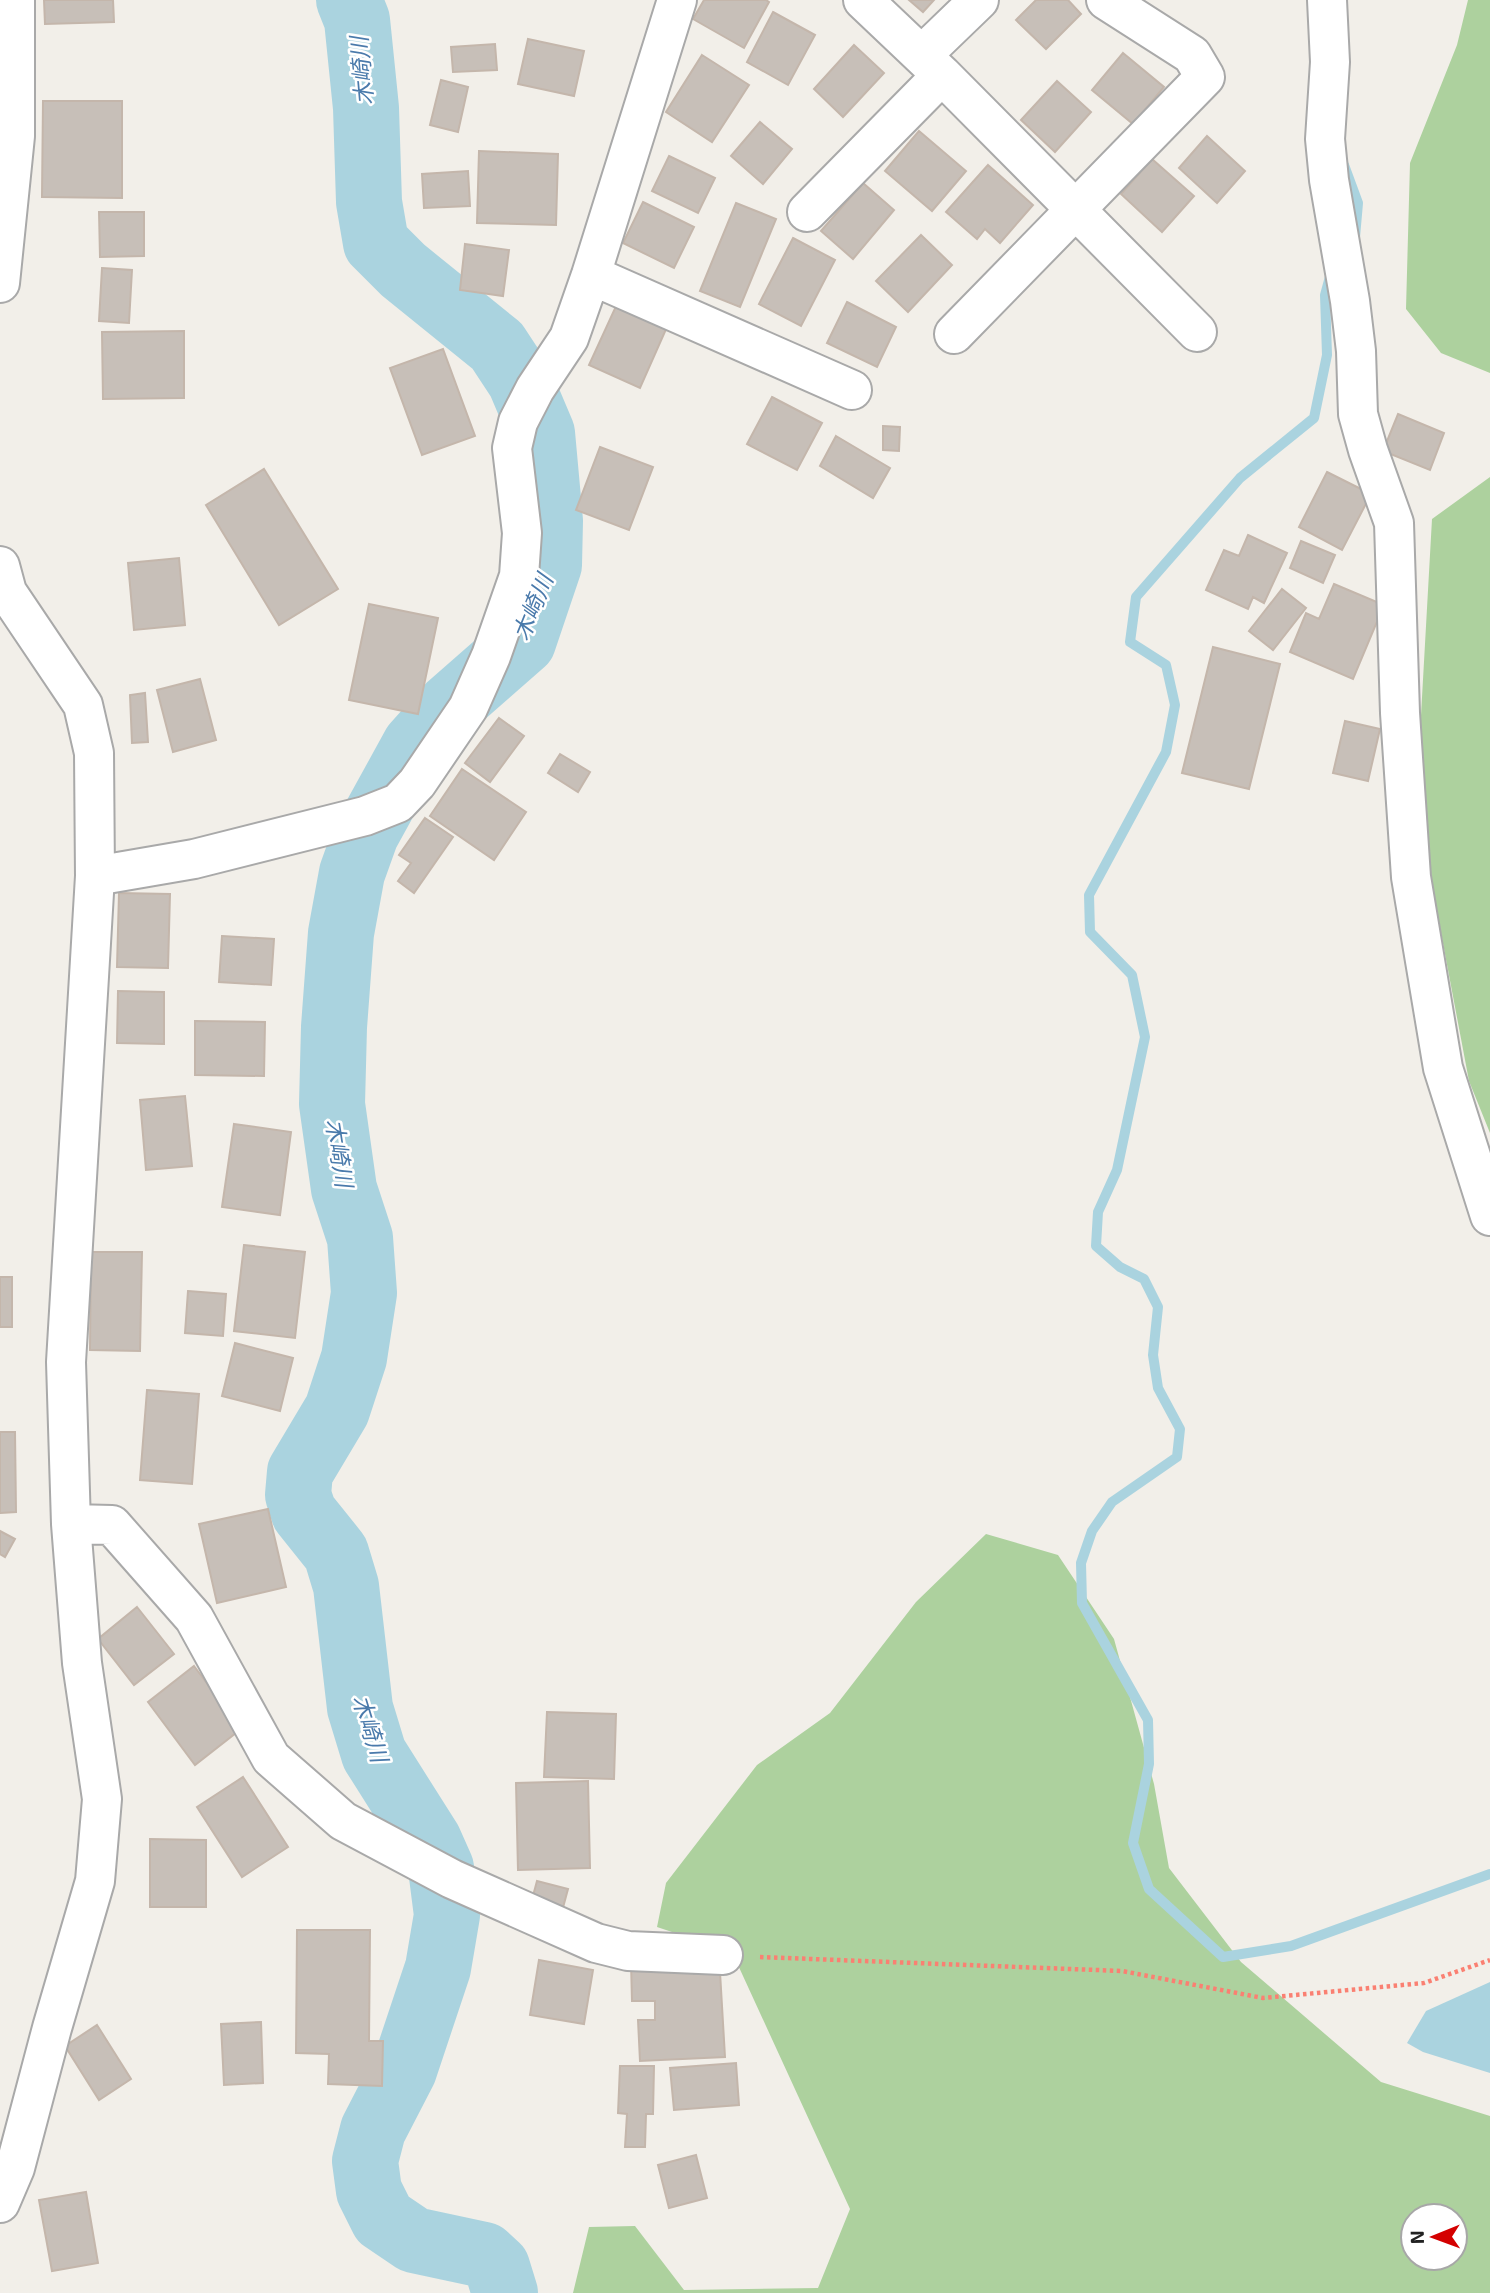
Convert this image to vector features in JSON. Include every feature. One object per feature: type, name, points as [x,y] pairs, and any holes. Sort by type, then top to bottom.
[{"type":"street","points":[[0,283],[15,136],[15,0]]},
{"type":"street","points":[[95,876],[194,859],[382,809],[416,783],[468,708],[491,656],[519,576],[522,533],[512,448],[518,422],[535,389],[569,338],[677,0]]},
{"type":"street","points":[[863,0],[932,65],[1197,332]]},
{"type":"street","points":[[807,212],[932,65],[979,0]]},
{"type":"street","points":[[954,334],[1205,77],[1192,55],[1106,0]]},
{"type":"street","points":[[1327,0],[1330,62],[1325,139],[1329,180],[1350,301],[1356,351],[1358,414],[1394,523],[1400,713],[1411,877],[1443,1068],[1490,1216]]},
{"type":"street","points":[[591,275],[852,390]]},
{"type":"street","points":[[0,566],[7,592],[83,705],[94,753],[95,876],[66,1362],[71,1524],[82,1662],[102,1799],[95,1881],[15,2168],[0,2203]]},
{"type":"street","points":[[71,1524],[112,1525],[194,1618],[271,1758],[343,1821],[436,1871],[596,1943],[628,1951],[723,1955]]},
{"type":"path","points":[[723,1955],[1122,1971],[1263,1998],[1424,1983],[1490,1960]]},
{"type":"green space","points":[[1468,0],[1490,0],[1490,373],[1441,353],[1406,309],[1410,163],[1457,45]]},
{"type":"green space","points":[[1490,477],[1490,1133],[1469,1081],[1432,885],[1420,733],[1432,519]]},
{"type":"green space","points":[[986,1534],[1058,1555],[1114,1639],[1154,1784],[1169,1868],[1241,1962],[1381,2082],[1490,2116],[1490,2293],[573,2293],[589,2227],[635,2226],[684,2290],[818,2288],[850,2209],[732,1952],[657,1927],[666,1883],[757,1765],[830,1713],[916,1602]]},
{"type":"water","points":[[1490,1982],[1490,2073],[1423,2052],[1407,2043],[1426,2011]]},
{"type":"building","points":[[44,0],[113,0],[114,22],[45,24]]},
{"type":"building","points":[[704,0],[769,2],[744,48],[693,19]]},
{"type":"building","points":[[909,0],[934,0],[923,12]]},
{"type":"building","points":[[1036,0],[1068,0],[1081,14],[1046,49],[1016,20]]},
{"type":"building","points":[[773,12],[815,35],[788,85],[747,62]]},
{"type":"building","points":[[528,39],[584,51],[574,96],[518,84]]},
{"type":"building","points":[[495,44],[497,70],[453,72],[451,47]]},
{"type":"building","points":[[854,45],[884,73],[843,117],[814,89]]},
{"type":"building","points":[[1123,53],[1164,87],[1133,124],[1092,90]]},
{"type":"building","points":[[702,55],[749,85],[712,142],[666,112]]},
{"type":"building","points":[[441,80],[468,87],[458,132],[430,125]]},
{"type":"building","points":[[1057,81],[1091,112],[1055,152],[1021,120]]},
{"type":"building","points":[[43,101],[122,101],[122,198],[42,197]]},
{"type":"building","points":[[760,122],[792,149],[763,184],[731,156]]},
{"type":"building","points":[[919,131],[966,171],[932,211],[885,171]]},
{"type":"building","points":[[1207,136],[1245,171],[1217,203],[1179,168]]},
{"type":"building","points":[[479,151],[558,154],[556,225],[477,223]]},
{"type":"building","points":[[669,156],[715,178],[698,213],[652,191]]},
{"type":"building","points":[[1152,159],[1194,196],[1162,232],[1121,194]]},
{"type":"building","points":[[988,165],[1033,205],[1000,243],[985,229],[977,239],[946,212]]},
{"type":"building","points":[[468,171],[470,206],[424,208],[422,174]]},
{"type":"building","points":[[863,183],[894,210],[853,259],[821,231]]},
{"type":"building","points":[[643,202],[694,227],[674,268],[623,243]]},
{"type":"building","points":[[736,203],[776,219],[740,307],[700,291]]},
{"type":"building","points":[[99,212],[144,212],[144,256],[100,257]]},
{"type":"building","points":[[921,235],[952,265],[908,312],[876,281]]},
{"type":"building","points":[[793,238],[835,260],[801,326],[759,304]]},
{"type":"building","points":[[465,244],[509,250],[503,296],[460,290]]},
{"type":"building","points":[[102,268],[132,270],[129,323],[99,321]]},
{"type":"building","points":[[847,302],[896,327],[877,367],[827,343]]},
{"type":"building","points":[[617,304],[667,327],[640,388],[589,365]]},
{"type":"building","points":[[184,331],[184,398],[103,399],[102,332]]},
{"type":"building","points":[[443,349],[475,436],[422,455],[390,368]]},
{"type":"building","points":[[772,397],[822,423],[797,470],[747,444]]},
{"type":"building","points":[[1398,414],[1444,433],[1430,470],[1383,451]]},
{"type":"building","points":[[883,426],[900,427],[899,451],[883,450]]},
{"type":"building","points":[[836,436],[890,468],[873,498],[820,466]]},
{"type":"building","points":[[600,447],[653,467],[629,530],[576,510]]},
{"type":"building","points":[[264,469],[338,589],[279,625],[206,505]]},
{"type":"building","points":[[1327,472],[1371,494],[1342,550],[1299,527]]},
{"type":"building","points":[[1248,535],[1287,553],[1264,603],[1253,597],[1248,609],[1206,590],[1224,550],[1239,556]]},
{"type":"building","points":[[1301,541],[1335,555],[1323,583],[1290,568]]},
{"type":"building","points":[[179,558],[185,625],[134,630],[128,563]]},
{"type":"building","points":[[1334,584],[1384,605],[1353,679],[1290,652],[1306,613],[1319,619]]},
{"type":"building","points":[[1282,589],[1306,608],[1273,650],[1249,631]]},
{"type":"building","points":[[369,604],[438,618],[418,714],[349,700]]},
{"type":"building","points":[[1213,647],[1280,664],[1249,789],[1182,773]]},
{"type":"building","points":[[200,679],[216,740],[173,752],[157,690]]},
{"type":"building","points":[[145,693],[148,742],[132,743],[130,695]]},
{"type":"building","points":[[499,718],[524,736],[490,782],[465,763]]},
{"type":"building","points":[[1345,721],[1380,729],[1368,781],[1333,773]]},
{"type":"building","points":[[560,754],[590,772],[578,792],[548,773]]},
{"type":"building","points":[[462,769],[526,812],[494,860],[430,816]]},
{"type":"building","points":[[425,818],[453,837],[414,893],[398,881],[411,863],[399,855]]},
{"type":"building","points":[[119,893],[170,894],[168,968],[117,967]]},
{"type":"building","points":[[222,936],[274,939],[271,985],[219,982]]},
{"type":"building","points":[[118,991],[164,992],[164,1044],[117,1043]]},
{"type":"building","points":[[195,1021],[265,1022],[264,1076],[195,1075]]},
{"type":"building","points":[[185,1096],[192,1166],[146,1170],[140,1100]]},
{"type":"building","points":[[234,1124],[291,1132],[280,1215],[222,1207]]},
{"type":"building","points":[[244,1245],[305,1252],[295,1338],[234,1331]]},
{"type":"building","points":[[91,1252],[142,1252],[140,1351],[90,1350]]},
{"type":"building","points":[[0,1277],[12,1277],[12,1327],[0,1327]]},
{"type":"building","points":[[188,1291],[226,1294],[223,1336],[185,1333]]},
{"type":"building","points":[[235,1343],[293,1358],[280,1411],[222,1396]]},
{"type":"building","points":[[147,1390],[199,1394],[192,1484],[140,1480]]},
{"type":"building","points":[[0,1432],[15,1432],[16,1512],[0,1513]]},
{"type":"building","points":[[268,1509],[286,1587],[217,1603],[199,1524]]},
{"type":"building","points":[[0,1531],[15,1539],[5,1557],[0,1554]]},
{"type":"building","points":[[137,1607],[174,1654],[134,1685],[98,1639]]},
{"type":"building","points":[[194,1666],[241,1729],[195,1765],[148,1702]]},
{"type":"building","points":[[547,1712],[616,1714],[614,1779],[544,1777]]},
{"type":"building","points":[[243,1777],[288,1847],[242,1877],[197,1807]]},
{"type":"building","points":[[588,1781],[590,1868],[518,1870],[516,1783]]},
{"type":"building","points":[[150,1839],[206,1840],[206,1907],[150,1907]]},
{"type":"building","points":[[537,1881],[568,1889],[561,1915],[530,1907]]},
{"type":"building","points":[[297,1930],[370,1930],[369,2041],[383,2041],[382,2086],[328,2084],[329,2054],[296,2053]]},
{"type":"building","points":[[539,1960],[593,1970],[584,2024],[530,2015]]},
{"type":"building","points":[[694,1961],[694,1974],[720,1972],[725,2057],[640,2061],[638,2020],[655,2020],[655,2001],[632,2001],[631,1962]]},
{"type":"building","points":[[261,2022],[263,2083],[224,2085],[221,2024]]},
{"type":"building","points":[[97,2025],[131,2079],[99,2100],[65,2046]]},
{"type":"building","points":[[736,2063],[739,2105],[674,2110],[670,2068]]},
{"type":"building","points":[[620,2066],[654,2066],[653,2114],[646,2114],[645,2147],[625,2147],[627,2114],[618,2113]]},
{"type":"building","points":[[696,2155],[707,2198],[669,2208],[658,2165]]},
{"type":"building","points":[[86,2192],[98,2263],[52,2271],[39,2200]]},
{"type":"waterway","name":"木崎川","points":[[349,0],[357,20],[366,108],[369,202],[376,243],[403,270],[497,346],[520,381],[542,433],[550,521],[549,565],[523,642],[450,706],[415,745],[366,834],[352,873],[341,933],[332,1104],[344,1189],[360,1238],[364,1293],[354,1358],[337,1410],[300,1472],[298,1495],[304,1513],[336,1553],[346,1586],[360,1708],[374,1754],[429,1841],[441,1868],[447,1915],[438,1968],[404,2070],[373,2130],[365,2161],[369,2191],[383,2219],[414,2240],[484,2255],[497,2267],[505,2293]]},
{"type":"waterway","points":[[1344,165],[1358,203],[1355,237]]},
{"type":"waterway","points":[[1331,273],[1325,295],[1327,355],[1314,418],[1240,478],[1136,597],[1130,642],[1166,665],[1175,705],[1166,752],[1089,895],[1090,932],[1132,975],[1145,1037],[1117,1170],[1098,1212],[1096,1246],[1120,1267],[1144,1279],[1158,1307],[1153,1355],[1158,1388],[1180,1429],[1177,1457],[1112,1502],[1092,1531],[1081,1563],[1082,1603],[1148,1720],[1149,1764],[1133,1843],[1149,1889],[1223,1957],[1291,1946],[1490,1874]]}]
